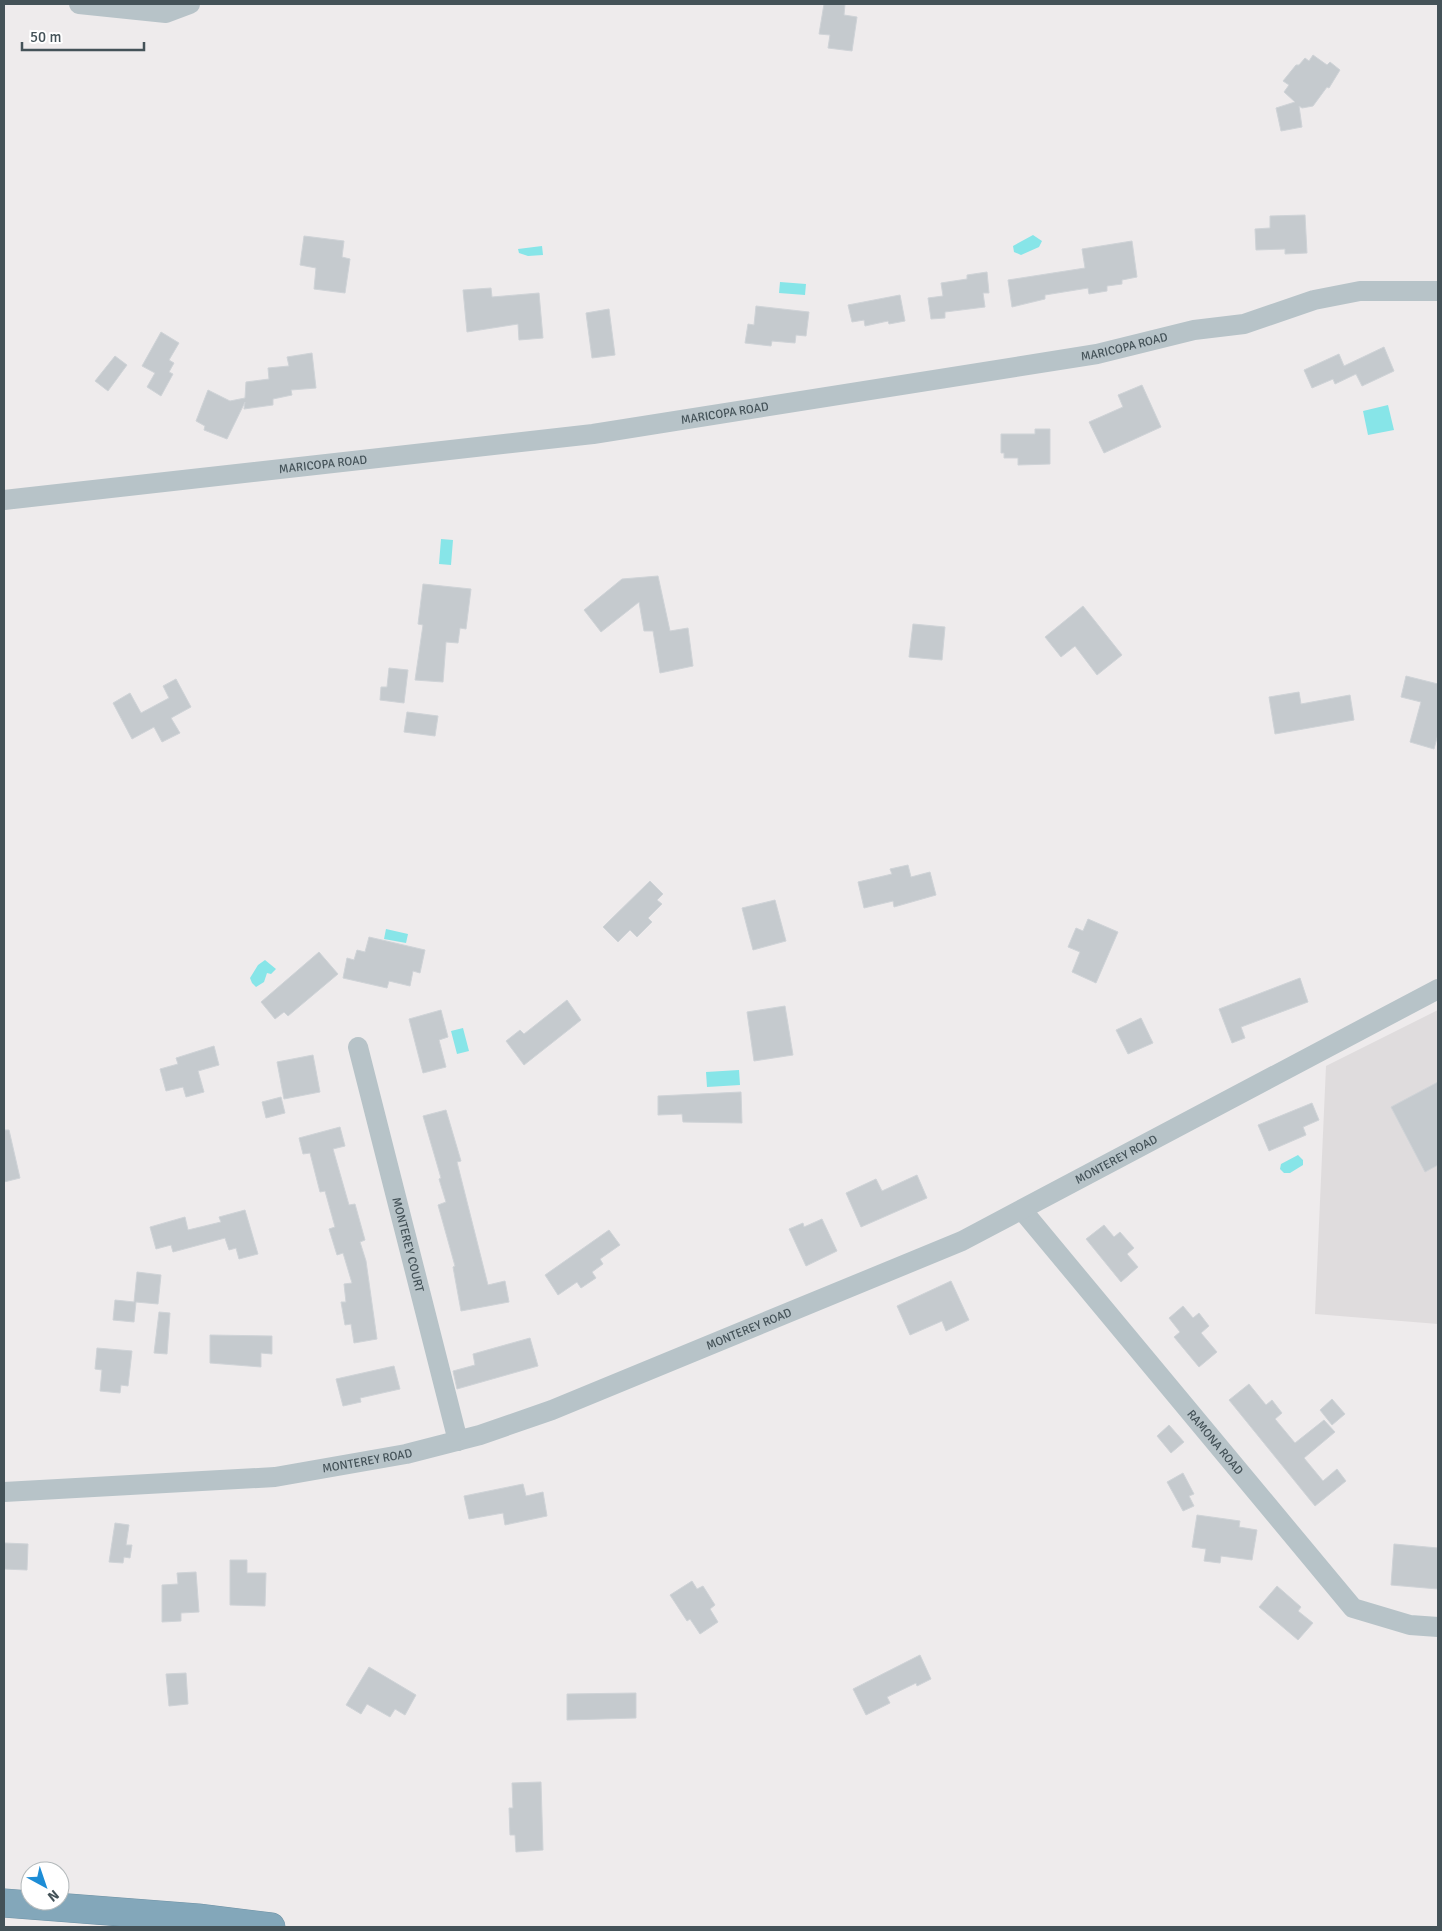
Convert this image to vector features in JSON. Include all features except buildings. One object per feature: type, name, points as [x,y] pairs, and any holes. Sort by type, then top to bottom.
[{"type":"highway","points":[[4,1903],[198,1918],[271,1927]]},
{"type":"street","points":[[79,4],[166,12],[190,4]]},
{"type":"street","name":"MARICOPA ROAD","points":[[4,500],[593,434],[1097,354],[1194,330],[1244,324],[1314,300],[1360,291],[1438,291]]},
{"type":"street","name":"MONTEREY ROAD","points":[[4,1492],[275,1477],[406,1454],[458,1440],[552,1410],[899,1269],[962,1241],[1438,989]]},
{"type":"street","name":"MONTEREY COURT","points":[[358,1048],[458,1440]]},
{"type":"street","name":"RAMONA ROAD","points":[[1022,1210],[1353,1608],[1410,1625],[1438,1627]]},
{"type":"shaded area","points":[[1438,1010],[1438,1324],[1315,1314],[1326,1066]]},
{"type":"water","points":[[1033,235],[1042,241],[1039,247],[1021,255],[1014,252],[1013,246]]},
{"type":"water","points":[[542,246],[543,255],[528,256],[519,253],[518,249]]},
{"type":"water","points":[[780,282],[806,284],[805,295],[779,293]]},
{"type":"water","points":[[1388,405],[1394,430],[1368,435],[1363,411]]},
{"type":"water","points":[[441,539],[453,540],[451,565],[439,564]]},
{"type":"water","points":[[386,929],[408,934],[406,943],[384,939]]},
{"type":"water","points":[[265,960],[276,969],[271,974],[267,973],[264,982],[256,987],[250,978],[258,965]]},
{"type":"water","points":[[463,1028],[469,1051],[457,1054],[451,1031]]},
{"type":"water","points":[[739,1070],[740,1085],[707,1087],[706,1072]]},
{"type":"water","points":[[1298,1155],[1303,1160],[1303,1165],[1290,1173],[1284,1173],[1280,1169],[1281,1164]]}]
